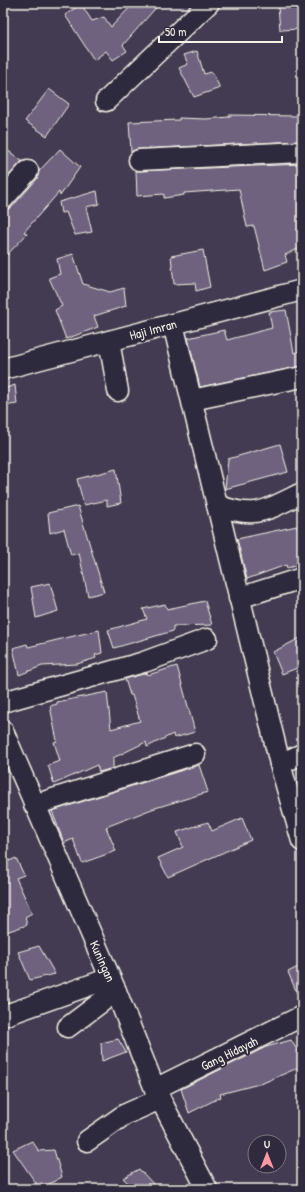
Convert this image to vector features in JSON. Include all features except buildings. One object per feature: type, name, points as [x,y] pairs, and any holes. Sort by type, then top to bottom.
[{"type":"street","points":[[106,101],[209,3]]},
{"type":"street","points":[[139,160],[302,152]]},
{"type":"street","points":[[3,199],[28,171]]},
{"type":"street","name":"Haji Imran","points":[[3,369],[302,290]]},
{"type":"street","points":[[173,324],[280,764],[302,840]]},
{"type":"street","points":[[109,341],[118,391]]},
{"type":"street","points":[[192,400],[302,377]]},
{"type":"street","points":[[217,505],[236,512],[254,513],[266,510],[302,493]]},
{"type":"street","points":[[239,598],[302,578]]},
{"type":"street","points":[[3,702],[144,662],[207,639]]},
{"type":"street","name":"Kuningan","points":[[3,731],[113,984],[157,1094],[207,1189]]},
{"type":"street","points":[[34,804],[195,754]]},
{"type":"street","points":[[280,764],[302,754]]},
{"type":"street","points":[[3,1016],[113,984]]},
{"type":"street","points":[[68,1027],[113,984]]},
{"type":"street","name":"Gang Hidayah","points":[[88,1141],[124,1115],[157,1094],[302,1016]]}]
